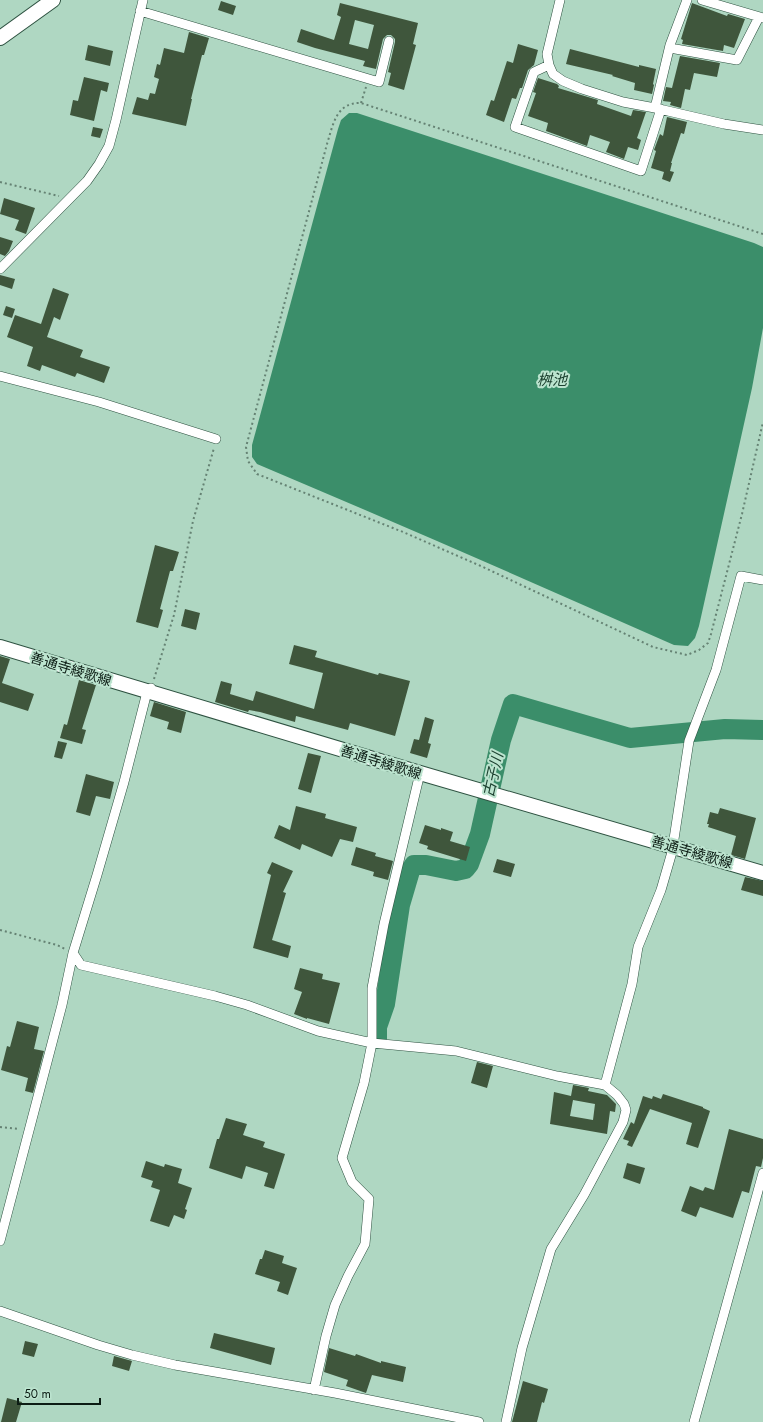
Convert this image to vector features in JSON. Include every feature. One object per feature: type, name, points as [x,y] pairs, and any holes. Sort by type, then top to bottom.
[{"type":"main road","points":[[0,38],[53,0]]},
{"type":"main road","name":"善通寺綾歌線","points":[[0,647],[149,689],[490,794],[763,873]]},
{"type":"street","points":[[0,270],[87,181],[109,146],[143,0]]},
{"type":"street","points":[[560,0],[547,54],[549,65],[553,74],[563,81],[582,89],[623,102],[658,108],[724,124],[763,130]]},
{"type":"street","points":[[549,65],[534,72],[515,127],[641,171],[658,108],[670,48],[687,0]]},
{"type":"street","points":[[670,48],[737,60],[761,18],[702,0]]},
{"type":"street","points":[[140,11],[379,82],[389,41]]},
{"type":"street","points":[[0,376],[99,402],[216,439]]},
{"type":"street","points":[[605,1085],[632,984],[638,947],[661,890],[673,846],[689,741],[716,670],[740,576],[763,580]]},
{"type":"street","points":[[0,1241],[62,1005],[73,953],[122,789],[149,689]]},
{"type":"street","points":[[314,1390],[326,1336],[335,1305],[365,1244],[369,1199],[352,1182],[342,1158],[364,1083],[372,1043],[372,988],[384,924],[420,773]]},
{"type":"street","points":[[73,953],[81,965],[247,1005],[318,1031],[372,1043],[456,1051],[557,1076],[605,1085],[617,1095],[624,1104],[626,1110],[623,1122],[584,1195],[551,1249],[522,1348],[506,1422]]},
{"type":"street","points":[[694,1422],[763,1173]]},
{"type":"street","points":[[0,1311],[98,1345],[175,1365],[479,1422]]},
{"type":"path","points":[[361,103],[365,90]]},
{"type":"path","points":[[763,234],[361,103],[350,105],[338,112],[327,144],[246,447],[248,461],[257,474],[355,512],[475,563],[653,647],[687,655],[699,650],[708,643],[711,634],[742,514],[763,422]]},
{"type":"path","points":[[0,182],[70,199]]},
{"type":"path","points":[[149,689],[174,616],[193,521],[216,439]]},
{"type":"path","points":[[0,930],[57,945],[73,953]]},
{"type":"path","points":[[0,1127],[28,1130]]},
{"type":"water","name":"桝池","points":[[349,113],[357,113],[763,247],[763,328],[752,388],[699,626],[695,638],[688,646],[674,645],[257,464],[252,457],[252,445],[338,129],[341,120]]},
{"type":"building","points":[[221,1],[236,6],[233,15],[218,10]]},
{"type":"building","points":[[340,3],[418,23],[413,44],[416,45],[404,90],[388,85],[391,73],[388,72],[395,42],[395,39],[391,35],[387,35],[383,39],[376,69],[363,66],[365,61],[297,42],[301,29],[334,40],[341,17],[337,15]],"holes":[[[355,20],[374,25],[368,49],[349,44]]]},
{"type":"building","points":[[692,3],[727,16],[728,14],[745,19],[734,48],[724,45],[723,51],[682,44],[683,40],[681,39]]},
{"type":"building","points":[[189,32],[209,38],[204,55],[202,55],[186,126],[132,114],[137,97],[148,100],[150,93],[155,94],[159,79],[154,77],[157,64],[160,65],[164,48],[184,53]]},
{"type":"building","points":[[518,44],[538,50],[534,65],[528,70],[522,88],[520,88],[516,99],[512,98],[504,122],[486,115],[491,100],[494,101],[507,61],[513,63]]},
{"type":"building","points":[[88,45],[113,51],[110,66],[85,60]]},
{"type":"building","points":[[570,49],[639,67],[639,65],[656,69],[652,94],[634,90],[635,83],[612,76],[613,75],[566,64]]},
{"type":"building","points":[[680,56],[720,63],[717,77],[694,73],[690,90],[685,89],[681,108],[670,105],[671,102],[663,101],[666,87],[672,88]]},
{"type":"building","points":[[84,77],[109,83],[107,92],[101,90],[94,121],[70,115],[73,100],[78,101]]},
{"type":"building","points":[[538,78],[557,84],[559,86],[558,88],[598,100],[597,104],[631,116],[633,110],[646,112],[637,138],[641,140],[638,150],[628,147],[624,159],[606,152],[610,142],[590,135],[587,146],[546,131],[548,123],[528,116],[536,93],[533,92]]},
{"type":"building","points":[[667,117],[687,122],[684,134],[681,133],[671,163],[670,171],[674,172],[670,182],[662,179],[664,172],[651,168],[656,151],[654,150],[660,134],[663,136]]},
{"type":"building","points":[[93,127],[103,129],[100,138],[91,136]]},
{"type":"building","points":[[4,198],[35,208],[26,234],[15,230],[19,220],[0,214]]},
{"type":"building","points":[[0,237],[13,241],[5,256],[0,254]]},
{"type":"building","points":[[0,275],[15,279],[12,289],[0,285]]},
{"type":"building","points":[[53,288],[69,294],[60,320],[54,317],[47,337],[83,350],[80,357],[110,367],[104,383],[77,373],[75,377],[42,365],[40,371],[27,366],[33,347],[7,337],[15,315],[41,324]]},
{"type":"building","points":[[6,306],[15,309],[12,318],[3,315]]},
{"type":"building","points":[[155,545],[179,552],[173,571],[170,571],[160,609],[163,610],[158,628],[136,622]]},
{"type":"building","points":[[185,609],[200,613],[196,630],[181,626]]},
{"type":"building","points":[[294,645],[317,651],[315,657],[378,675],[379,673],[410,681],[395,736],[350,723],[348,730],[296,716],[295,722],[260,712],[249,710],[248,712],[215,702],[221,681],[232,684],[230,694],[253,701],[256,691],[314,709],[323,673],[289,664]]},
{"type":"building","points":[[0,656],[10,659],[2,683],[34,694],[28,711],[0,702]]},
{"type":"building","points":[[79,680],[96,685],[82,729],[86,730],[82,744],[60,738],[64,724],[67,725]]},
{"type":"building","points":[[154,702],[186,712],[181,733],[167,729],[169,722],[150,716]]},
{"type":"building","points":[[425,717],[434,720],[428,743],[431,744],[427,758],[410,753],[414,739],[419,740]]},
{"type":"building","points":[[58,741],[67,743],[62,759],[54,757]]},
{"type":"building","points":[[308,753],[321,756],[311,793],[298,789]]},
{"type":"building","points":[[86,774],[114,782],[110,799],[96,796],[90,816],[76,812]]},
{"type":"building","points":[[296,806],[326,814],[325,818],[357,827],[353,842],[340,839],[332,857],[302,844],[300,850],[274,838],[279,825],[290,830]]},
{"type":"building","points":[[720,808],[756,818],[745,859],[731,855],[736,836],[708,827],[709,824],[707,824],[710,812],[718,814]]},
{"type":"building","points":[[425,825],[453,832],[450,841],[470,847],[466,861],[427,849],[428,846],[419,843]]},
{"type":"building","points":[[356,847],[376,853],[375,856],[393,861],[388,880],[373,876],[374,872],[351,865]]},
{"type":"building","points":[[497,859],[515,864],[511,877],[493,872]]},
{"type":"building","points":[[272,862],[293,871],[283,892],[286,893],[272,940],[291,946],[288,958],[253,948],[271,875],[267,873]]},
{"type":"building","points":[[745,877],[763,881],[763,896],[741,890]]},
{"type":"building","points":[[300,968],[323,974],[322,979],[340,983],[329,1024],[307,1019],[294,1014],[302,992],[294,989]]},
{"type":"building","points":[[17,1021],[39,1027],[34,1049],[44,1051],[33,1093],[25,1091],[28,1078],[1,1070],[7,1046],[10,1047]]},
{"type":"building","points":[[477,1062],[493,1066],[487,1088],[471,1083]]},
{"type":"building","points":[[573,1085],[589,1088],[588,1091],[607,1095],[616,1104],[615,1112],[610,1111],[607,1134],[550,1124],[554,1092],[571,1096]],"holes":[[[573,1100],[595,1104],[593,1120],[570,1116]]]},
{"type":"building","points":[[663,1094],[703,1107],[710,1111],[698,1148],[686,1144],[692,1123],[650,1109],[632,1147],[627,1145],[629,1141],[623,1139],[631,1122],[634,1124],[643,1096],[652,1099],[653,1096],[661,1099]]},
{"type":"building","points":[[226,1118],[247,1124],[243,1135],[265,1142],[263,1147],[285,1154],[274,1189],[264,1186],[268,1173],[246,1166],[242,1179],[209,1168],[217,1139],[219,1139]]},
{"type":"building","points":[[729,1129],[763,1139],[763,1158],[761,1167],[756,1166],[749,1193],[742,1191],[733,1218],[700,1207],[696,1217],[681,1211],[690,1186],[703,1191],[705,1187],[714,1190]]},
{"type":"building","points":[[146,1161],[164,1167],[165,1164],[182,1169],[178,1183],[192,1188],[185,1209],[187,1210],[184,1219],[174,1215],[169,1227],[150,1221],[160,1190],[151,1187],[153,1181],[141,1177]]},
{"type":"building","points":[[627,1163],[645,1168],[640,1184],[623,1178]]},
{"type":"building","points":[[265,1250],[284,1256],[282,1263],[297,1268],[288,1295],[277,1291],[280,1282],[255,1274]]},
{"type":"building","points":[[214,1333],[275,1348],[271,1365],[210,1348]]},
{"type":"building","points":[[25,1341],[38,1344],[34,1357],[22,1354]]},
{"type":"building","points":[[329,1348],[355,1356],[356,1354],[381,1363],[381,1361],[406,1367],[403,1382],[372,1375],[366,1393],[346,1386],[348,1380],[324,1372]]},
{"type":"building","points":[[114,1356],[132,1361],[129,1371],[112,1366]]},
{"type":"building","points":[[523,1381],[548,1389],[544,1403],[542,1402],[537,1422],[512,1422]]},
{"type":"building","points":[[7,1398],[22,1402],[16,1422],[1,1422]]},
{"type":"waterway","name":"古子川","points":[[377,1039],[377,1027],[385,1004],[400,905],[410,871],[414,865],[426,865],[456,871],[465,869],[469,864],[480,834],[501,740],[513,704],[630,738],[725,729],[763,730]]}]
